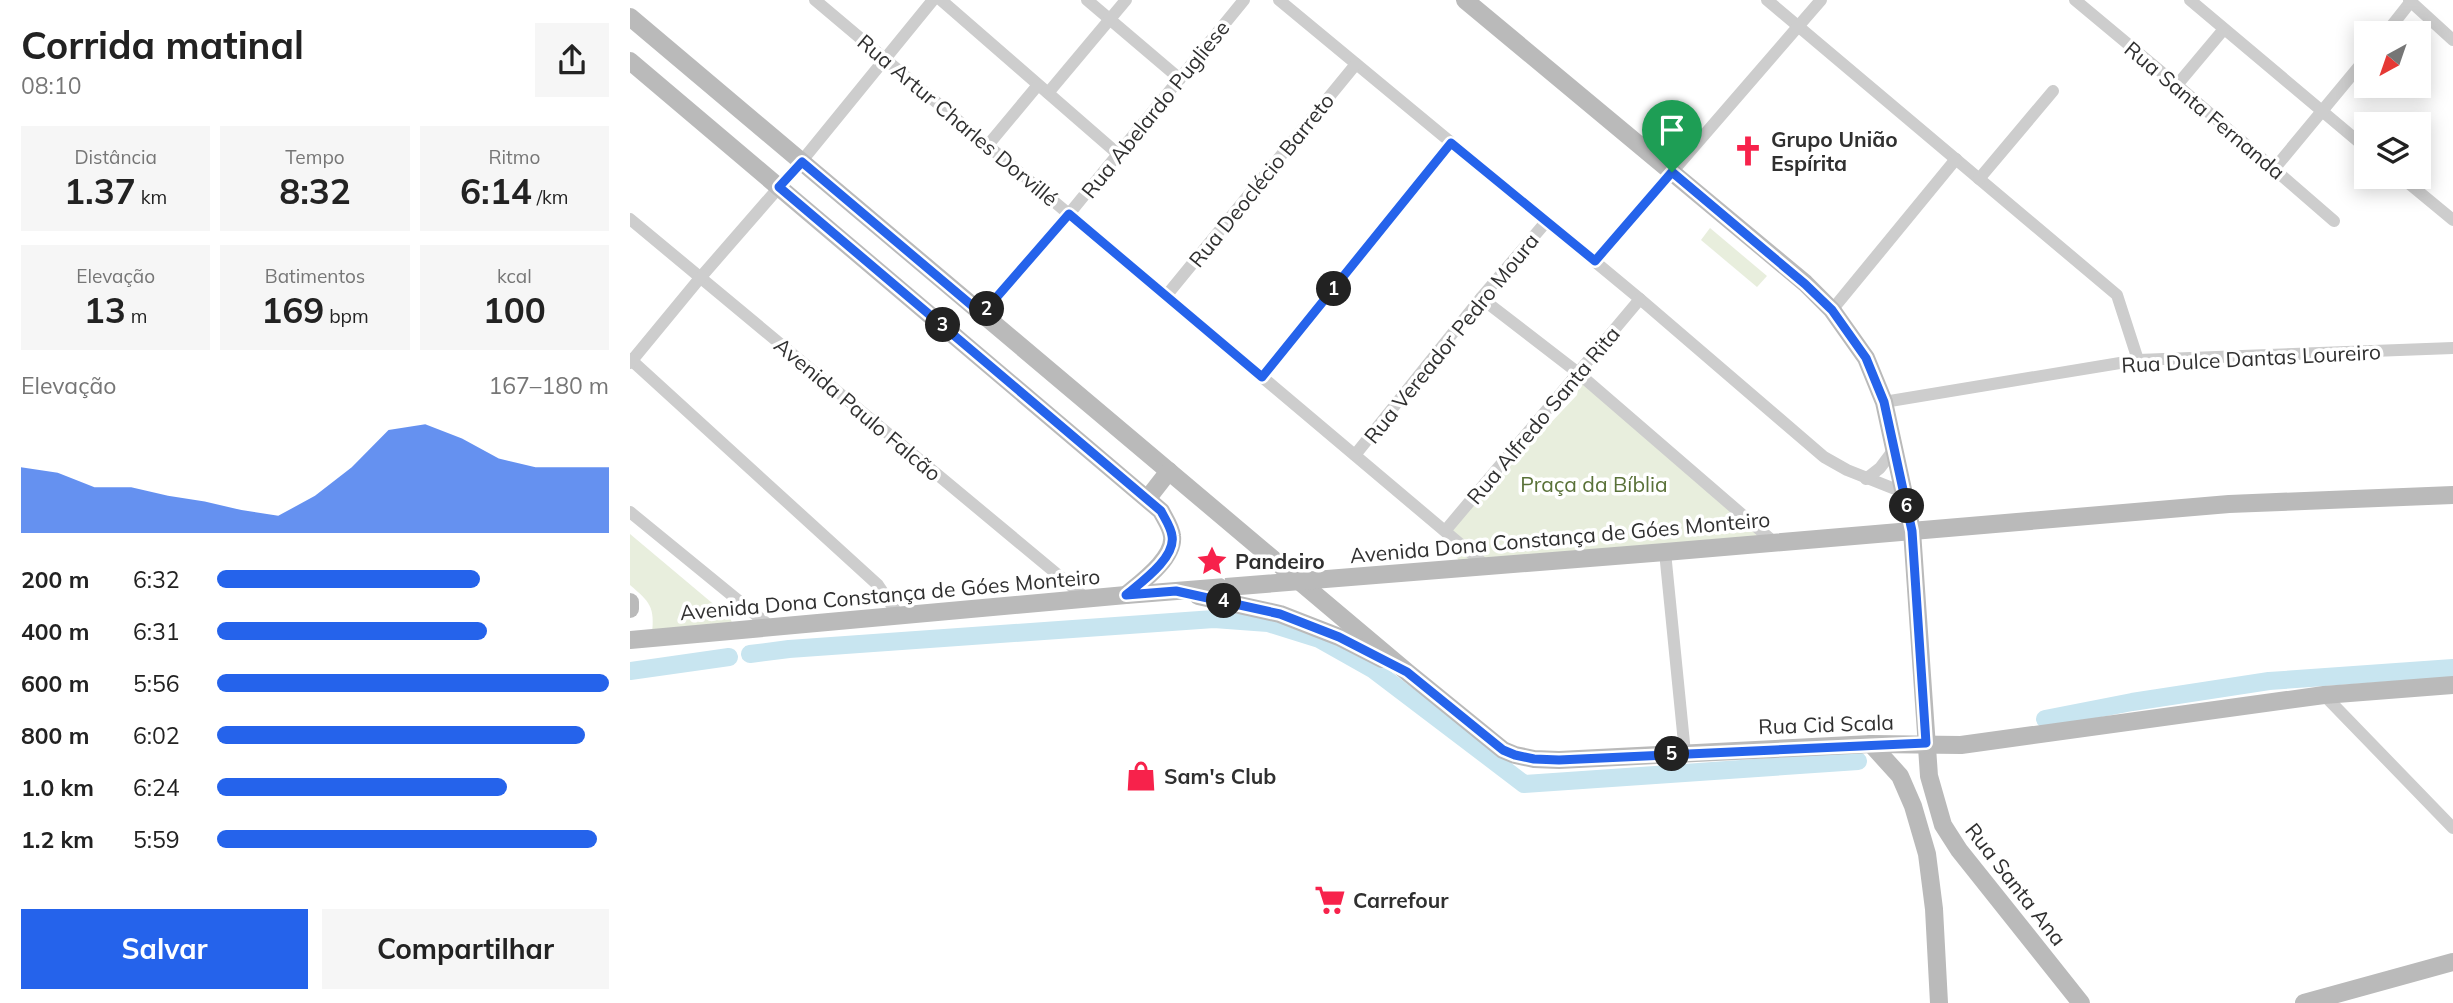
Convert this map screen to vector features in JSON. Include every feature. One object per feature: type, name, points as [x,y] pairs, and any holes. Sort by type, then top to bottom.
[{"type":"main road","name":"Rua Santa Ana","points":[[1465,0],[1805,284],[1832,310],[1866,358],[1884,402],[1912,531],[1926,743],[1933,795],[1943,825],[1959,850],[2081,1003]]},
{"type":"main road","name":"Rua Cid Scala","points":[[630,17],[1407,672],[1493,743],[1515,755],[1559,760],[1871,744],[1961,745],[2324,695],[2453,685]]},
{"type":"main road","points":[[630,61],[1161,511],[1173,537],[1171,545],[1163,561],[1126,595]]},
{"type":"main road","points":[[1148,498],[1169,471]]},
{"type":"main road","name":"Avenida Dona Constança de Góes Monteiro","points":[[630,640],[1126,595],[2229,504],[2453,495]]},
{"type":"main road","points":[[1176,591],[1280,614],[1339,637],[1407,672]]},
{"type":"main road","points":[[630,602],[630,609]]},
{"type":"main road","points":[[1871,744],[1900,776],[1913,806],[1927,853],[1934,909],[1939,1003]]},
{"type":"main road","points":[[2304,1003],[2453,962]]},
{"type":"street","name":"Rua Artur Charles Dorvillé","points":[[815,0],[1485,565]]},
{"type":"street","points":[[899,616],[878,585],[631,361],[802,162],[933,0]]},
{"type":"street","points":[[941,0],[1118,154]]},
{"type":"street","points":[[1087,0],[1180,79]]},
{"type":"street","points":[[988,145],[1126,0]]},
{"type":"street","name":"Rua Abelardo Pugliese","points":[[982,314],[1069,214],[1244,0]]},
{"type":"street","points":[[1279,0],[1595,261],[1824,457],[1866,479],[1905,493]]},
{"type":"street","points":[[1767,0],[2117,295],[2138,360]]},
{"type":"street","points":[[1595,261],[1821,0]]},
{"type":"street","name":"Rua Santa Fernanda","points":[[2075,0],[2334,221]]},
{"type":"street","points":[[2190,0],[2354,138]]},
{"type":"street","points":[[2395,21],[2411,1],[2453,40]]},
{"type":"street","points":[[2177,85],[2224,29]]},
{"type":"street","name":"Rua Deoclécio Barreto","points":[[1166,296],[1356,64]]},
{"type":"street","points":[[2274,169],[2354,73]]},
{"type":"street","points":[[1979,179],[2053,91]]},
{"type":"street","points":[[1262,377],[1451,143]]},
{"type":"street","points":[[1832,310],[1956,159]]},
{"type":"street","points":[[2416,189],[2453,220]]},
{"type":"street","name":"Avenida Paulo Falcão","points":[[630,219],[1087,599]]},
{"type":"street","name":"Rua Vereador Pedro Moura","points":[[1355,455],[1546,222]]},
{"type":"street","points":[[1482,298],[1577,372],[1775,542]]},
{"type":"street","name":"Rua Alfredo Santa Rita","points":[[1446,531],[1640,299]]},
{"type":"street","name":"Rua Dulce Dantas Loureiro","points":[[1884,402],[2138,360],[2453,348]]},
{"type":"street","points":[[1866,479],[1880,468],[1895,448]]},
{"type":"street","points":[[630,512],[772,628]]},
{"type":"street","points":[[1665,552],[1685,753]]},
{"type":"street","points":[[2324,695],[2453,828]]},
{"type":"green space","points":[[1710,228],[1767,276],[1757,287],[1701,240]]},
{"type":"green space","name":"Praça da Bíblia","points":[[1581,376],[1775,543],[1462,568],[1446,534],[1577,395]]},
{"type":"green space","points":[[630,534],[730,618],[734,627],[652,634],[653,617],[650,606],[630,585]]},
{"type":"waterway","points":[[750,654],[1214,619],[1268,623],[1319,639],[1374,670],[1524,784],[1858,761]]},
{"type":"waterway","points":[[630,671],[729,657]]},
{"type":"waterway","points":[[2045,719],[2132,702],[2269,681],[2453,668]]},
{"type":"place","name":"Grupo União Espírita","points":[[1748,151]]},
{"type":"place","name":"Pandeiro","points":[[1212,561]]},
{"type":"place","name":"Sam's Club","points":[[1141,776]]},
{"type":"place","name":"Carrefour","points":[[1330,900]]},
{"type":"route","points":[[1451,143],[1595,261],[1672,172],[1805,284],[1832,310],[1866,358],[1884,402],[1912,531],[1926,743],[1534,759],[1503,750],[1407,672],[1339,637],[1280,614],[1176,591],[1126,595],[1163,561],[1171,545],[1173,537],[1161,511],[779,187],[802,162],[982,314],[1069,214],[1262,377],[1451,143]]}]
